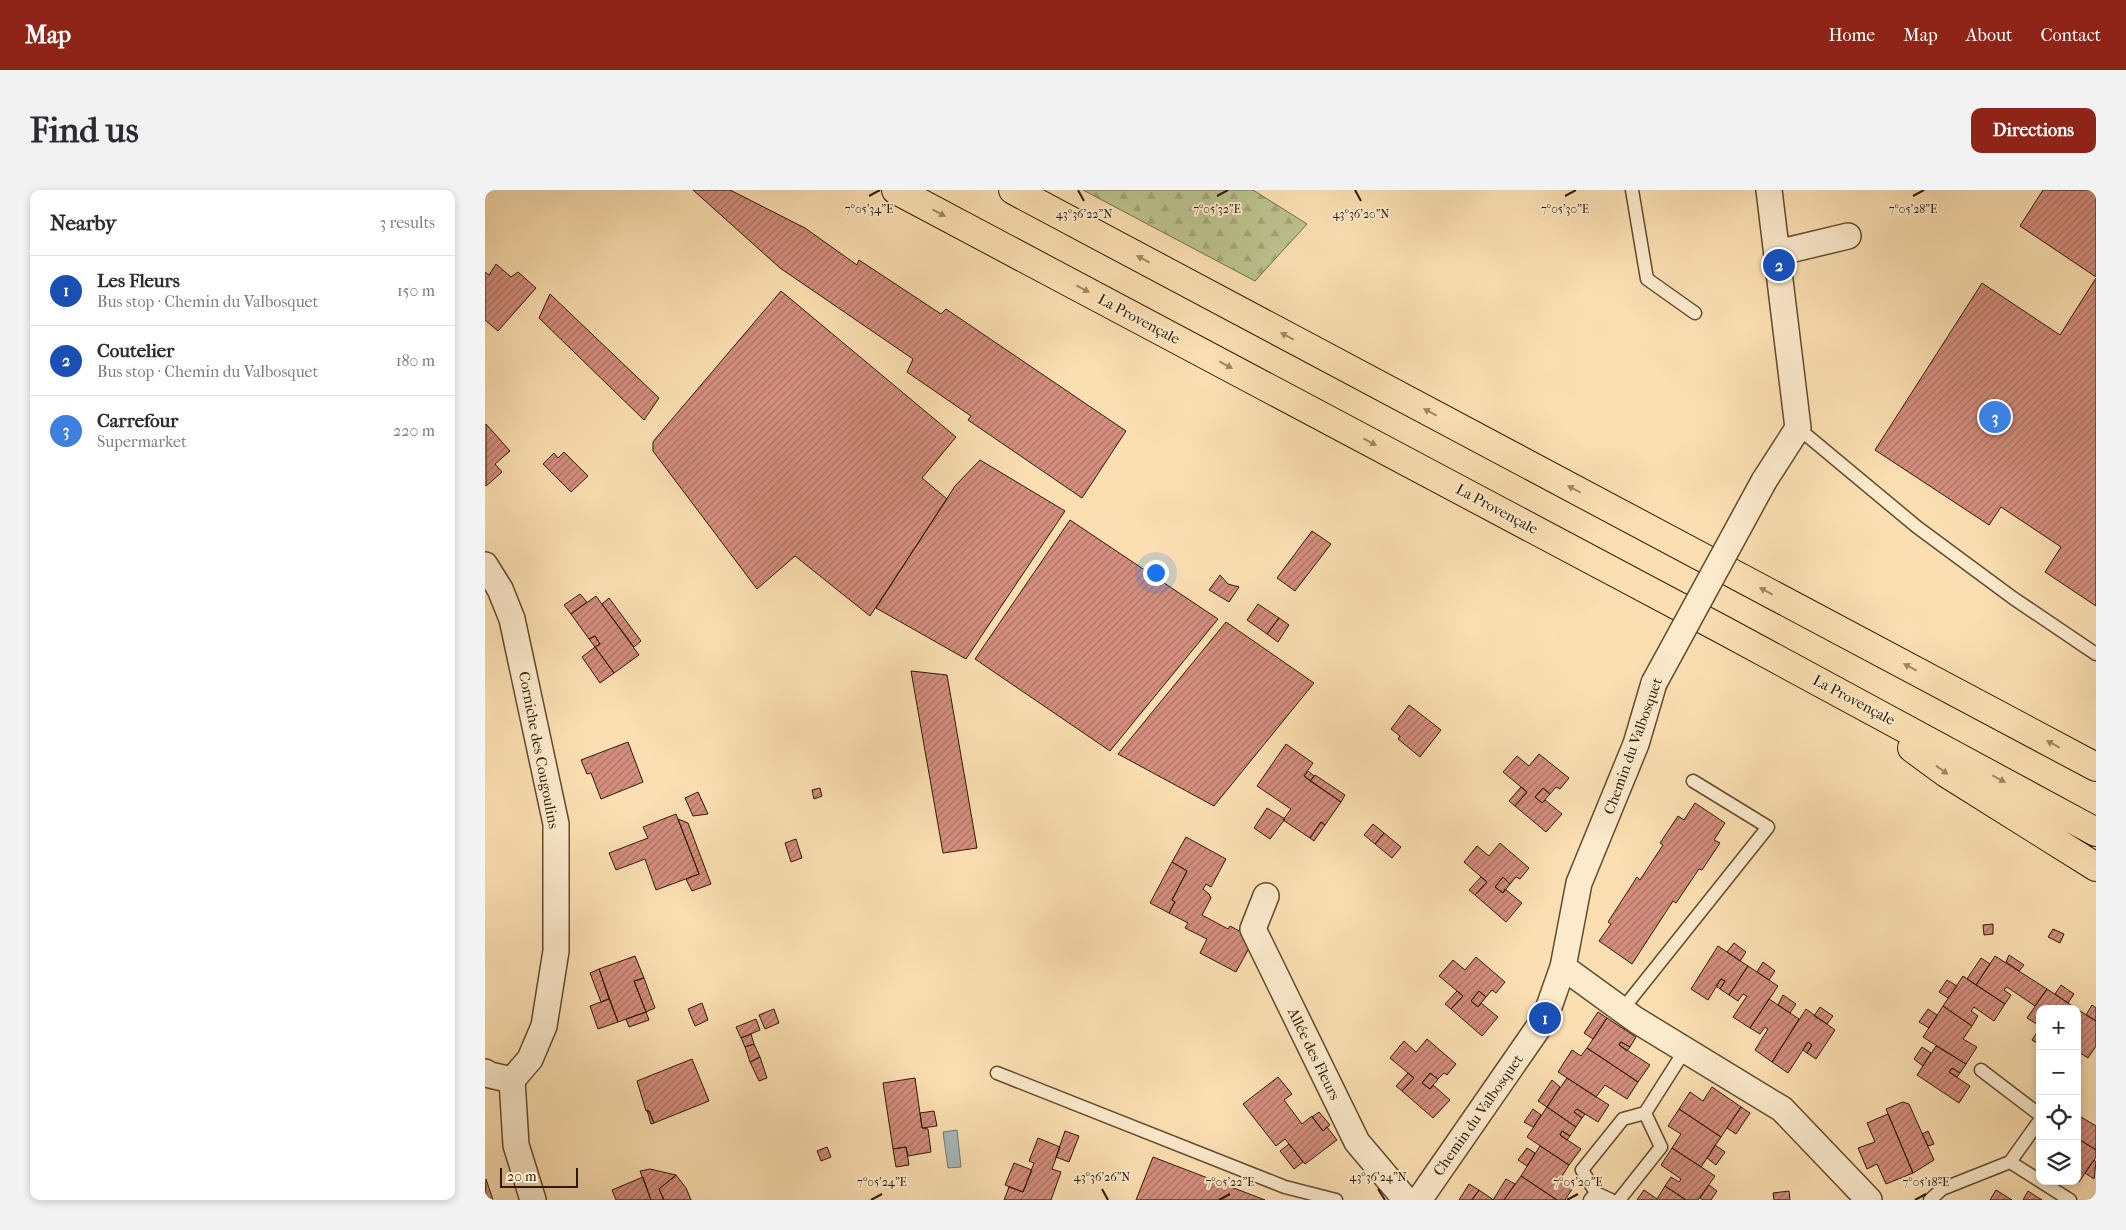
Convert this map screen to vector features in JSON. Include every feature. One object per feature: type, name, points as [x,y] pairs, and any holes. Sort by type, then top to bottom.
[{"type":"highway","name":"La Provençale","points":[[896,190],[1833,689],[2096,832]]},
{"type":"highway","points":[[1013,190],[2096,766]]},
{"type":"highway","points":[[1833,689],[1946,773],[2096,867]]},
{"type":"street","points":[[1769,190],[1798,428]]},
{"type":"street","points":[[1777,253],[1848,236]]},
{"type":"street","name":"Chemin du Valbosquet","points":[[1419,1200],[1545,1018],[1563,966],[1579,883],[1636,744],[1654,683],[1764,481],[1798,428]]},
{"type":"street","name":"Corniche des Cougoulins","points":[[485,565],[500,589],[511,619],[556,824],[556,951],[544,1026],[530,1060],[513,1080]]},
{"type":"street","name":"Allée des Fleurs","points":[[1266,896],[1253,929],[1357,1142],[1406,1200]]},
{"type":"street","points":[[1563,966],[1622,1010],[1783,1109],[1869,1200]]},
{"type":"street","points":[[485,1072],[490,1075],[513,1080],[516,1145],[533,1200]]},
{"type":"lane","points":[[1632,190],[1647,279],[1695,313]]},
{"type":"lane","points":[[1798,428],[1917,528],[2013,598],[2096,654]]},
{"type":"lane","points":[[1622,1010],[1768,827],[1693,781]]},
{"type":"lane","points":[[1611,1200],[1593,1196],[1582,1170],[1623,1119],[1645,1113],[1685,1050]]},
{"type":"lane","points":[[1981,1070],[2036,1112]]},
{"type":"lane","points":[[997,1073],[1285,1187],[1336,1200]]},
{"type":"lane","points":[[1619,1200],[1661,1146],[1645,1113]]},
{"type":"lane","points":[[1931,1200],[1942,1189],[2010,1162],[2036,1126]]},
{"type":"lane","points":[[2010,1162],[2036,1178]]},
{"type":"lane","points":[[2047,1185],[2071,1200]]},
{"type":"green space","points":[[1083,190],[1253,190],[1307,224],[1255,281]]},
{"type":"shaded area","points":[[957,1130],[961,1167],[948,1168],[943,1132]]},
{"type":"building","points":[[693,190],[730,190],[805,228],[857,265],[859,260],[941,314],[946,309],[1126,431],[1082,498],[968,420],[971,416],[907,372],[913,359],[780,268]]},
{"type":"building","points":[[2043,190],[2096,190],[2096,277],[2020,226]]},
{"type":"building","points":[[496,264],[511,277],[518,272],[536,288],[498,331],[485,320],[485,272],[489,275]]},
{"type":"building","points":[[2096,278],[2096,606],[2045,572],[2061,547],[2001,507],[1989,525],[1875,450],[1982,283],[2060,335]]},
{"type":"building","points":[[781,291],[956,437],[922,478],[947,499],[870,616],[795,556],[757,589],[653,451],[653,442],[656,438]]},
{"type":"building","points":[[550,294],[659,398],[644,420],[539,318]]},
{"type":"building","points":[[486,424],[510,451],[495,464],[502,472],[486,486]]},
{"type":"building","points":[[564,452],[588,476],[571,492],[543,464],[554,453],[558,458]]},
{"type":"building","points":[[980,460],[1065,511],[966,659],[876,608],[955,486]]},
{"type":"building","points":[[1070,520],[1218,619],[1110,751],[975,659]]},
{"type":"building","points":[[1312,531],[1331,544],[1295,591],[1277,578]]},
{"type":"building","points":[[1220,575],[1228,584],[1239,587],[1229,602],[1209,590]]},
{"type":"building","points":[[580,594],[587,602],[571,614],[564,605]]},
{"type":"building","points":[[596,596],[639,655],[614,673],[595,647],[600,644],[595,636],[589,639],[571,614]]},
{"type":"building","points":[[609,598],[641,641],[634,647],[602,604]]},
{"type":"building","points":[[1258,604],[1279,618],[1267,634],[1247,620]]},
{"type":"building","points":[[1279,618],[1289,625],[1278,642],[1267,634]]},
{"type":"building","points":[[1226,622],[1314,683],[1214,806],[1118,754]]},
{"type":"building","points":[[595,636],[600,644],[595,647],[589,639]]},
{"type":"building","points":[[595,647],[614,673],[600,683],[582,657]]},
{"type":"building","points":[[911,671],[947,675],[977,848],[943,853]]},
{"type":"building","points":[[1409,705],[1441,730],[1420,757],[1398,739],[1400,736],[1391,729]]},
{"type":"building","points":[[628,742],[643,782],[601,799],[591,773],[587,774],[581,760]]},
{"type":"building","points":[[1286,744],[1313,763],[1304,776],[1341,802],[1325,825],[1321,822],[1310,838],[1283,820],[1291,809],[1257,786]]},
{"type":"building","points":[[1539,754],[1569,778],[1560,789],[1556,787],[1550,794],[1543,788],[1535,797],[1542,803],[1545,800],[1562,814],[1546,832],[1515,806],[1527,792],[1503,772],[1517,756],[1529,766]]},
{"type":"building","points":[[1308,771],[1314,776],[1310,781],[1304,776]]},
{"type":"building","points":[[1315,775],[1345,795],[1341,802],[1310,781]]},
{"type":"building","points":[[1521,787],[1527,792],[1515,806],[1509,801]]},
{"type":"building","points":[[820,788],[822,796],[814,799],[812,790]]},
{"type":"building","points":[[1543,788],[1550,794],[1542,803],[1535,797]]},
{"type":"building","points":[[698,792],[708,814],[693,816],[685,798]]},
{"type":"building","points":[[1695,803],[1725,823],[1714,840],[1720,843],[1702,870],[1699,869],[1676,903],[1673,901],[1632,964],[1599,941],[1611,924],[1608,922],[1637,877],[1640,880],[1663,845],[1660,843],[1678,816],[1684,820]]},
{"type":"building","points":[[1267,808],[1285,819],[1270,839],[1254,828]]},
{"type":"building","points":[[676,814],[699,874],[656,890],[645,859],[616,870],[609,853],[648,838],[643,827]]},
{"type":"building","points":[[678,819],[688,823],[711,884],[692,891],[686,879],[699,874]]},
{"type":"building","points":[[1321,822],[1325,825],[1314,841],[1310,838]]},
{"type":"building","points":[[1373,824],[1384,833],[1375,844],[1364,835]]},
{"type":"building","points":[[1384,833],[1401,847],[1392,858],[1375,844]]},
{"type":"building","points":[[1186,837],[1226,859],[1211,887],[1206,884],[1203,889],[1211,898],[1202,915],[1228,929],[1230,926],[1254,939],[1236,972],[1200,953],[1207,939],[1185,928],[1188,923],[1169,913],[1175,902],[1172,900],[1187,871],[1172,862]]},
{"type":"building","points":[[796,839],[802,858],[791,862],[785,843]]},
{"type":"building","points":[[1500,843],[1529,868],[1520,879],[1516,877],[1510,884],[1503,877],[1495,887],[1503,893],[1505,889],[1522,903],[1506,922],[1475,895],[1487,882],[1464,862],[1477,846],[1489,856]]},
{"type":"building","points":[[1172,862],[1187,871],[1172,900],[1175,902],[1169,913],[1150,903]]},
{"type":"building","points":[[1481,877],[1487,882],[1475,895],[1469,890]]},
{"type":"building","points":[[1503,877],[1510,884],[1503,893],[1495,887]]},
{"type":"building","points":[[1993,924],[1993,934],[1984,935],[1983,925]]},
{"type":"building","points":[[2053,929],[2064,934],[2060,943],[2048,937]]},
{"type":"building","points":[[1734,943],[1746,952],[1740,961],[1727,952]]},
{"type":"building","points":[[1718,946],[1748,966],[1729,995],[1720,989],[1725,981],[1721,979],[1708,1000],[1691,989]]},
{"type":"building","points":[[2009,955],[2024,965],[2019,971],[2006,962]]},
{"type":"building","points":[[635,956],[644,978],[634,981],[646,1012],[618,1022],[599,969]]},
{"type":"building","points":[[1995,956],[2047,989],[2035,1006],[2007,987],[2004,990],[2011,995],[2005,1004],[1976,985]]},
{"type":"building","points":[[1476,957],[1505,982],[1496,993],[1492,990],[1486,997],[1479,991],[1471,1001],[1478,1007],[1481,1003],[1498,1017],[1482,1036],[1451,1009],[1463,996],[1439,976],[1453,960],[1465,970]]},
{"type":"building","points":[[1981,958],[1990,964],[1976,985],[1967,979]]},
{"type":"building","points":[[1763,962],[1775,971],[1769,980],[1757,972]]},
{"type":"building","points":[[1748,966],[1778,986],[1750,1028],[1733,1017],[1747,996],[1743,994],[1738,1001],[1729,995]]},
{"type":"building","points":[[599,969],[609,999],[601,1002],[590,973]]},
{"type":"building","points":[[1963,976],[2005,1004],[1994,1021],[1974,1007],[1971,1011],[1978,1016],[1972,1026],[1943,1006]]},
{"type":"building","points":[[644,978],[655,1008],[646,1012],[634,981]]},
{"type":"building","points":[[1721,979],[1725,981],[1720,989],[1716,986]]},
{"type":"building","points":[[1947,980],[1957,986],[1948,998],[1939,992]]},
{"type":"building","points":[[2061,985],[2074,994],[2068,1003],[2055,994]]},
{"type":"building","points":[[2047,989],[2071,1005],[2036,1005],[2036,1024],[2027,1018]]},
{"type":"building","points":[[1457,991],[1463,996],[1451,1009],[1445,1004]]},
{"type":"building","points":[[1479,991],[1486,997],[1478,1007],[1471,1001]]},
{"type":"building","points":[[1783,995],[1796,1004],[1790,1013],[1778,1005]]},
{"type":"building","points":[[609,999],[618,1022],[598,1029],[590,1006]]},
{"type":"building","points":[[1769,999],[1799,1019],[1772,1062],[1755,1050],[1768,1029],[1765,1027],[1760,1034],[1750,1028]]},
{"type":"building","points":[[702,1003],[708,1020],[695,1026],[688,1009]]},
{"type":"building","points":[[2092,1005],[2096,1008],[2096,1021],[2086,1015]]},
{"type":"building","points":[[1943,1006],[1972,1026],[1963,1039],[1977,1047],[1966,1064],[1923,1037]]},
{"type":"building","points":[[1820,1007],[1833,1016],[1827,1024],[1814,1016]]},
{"type":"building","points":[[774,1009],[779,1023],[765,1029],[759,1015]]},
{"type":"building","points":[[1806,1009],[1835,1030],[1816,1059],[1807,1053],[1812,1045],[1808,1042],[1788,1073],[1772,1062]]},
{"type":"building","points":[[1928,1009],[1937,1015],[1929,1028],[1919,1022]]},
{"type":"building","points":[[646,1012],[649,1020],[629,1027],[626,1019]]},
{"type":"building","points":[[1598,1012],[1607,1018],[1593,1039],[1584,1033]]},
{"type":"building","points":[[2081,1012],[2096,1021],[2096,1046],[2088,1058],[2081,1054]]},
{"type":"building","points":[[1607,1018],[1636,1037],[1630,1047],[1621,1042],[1619,1045],[1650,1065],[1638,1082],[1587,1048]]},
{"type":"building","points":[[756,1019],[760,1030],[741,1038],[736,1027]]},
{"type":"building","points":[[751,1034],[754,1044],[745,1047],[741,1038]]},
{"type":"building","points":[[2036,1034],[2036,1042],[2032,1040]]},
{"type":"building","points":[[1427,1039],[1456,1064],[1447,1075],[1444,1073],[1438,1079],[1430,1073],[1422,1083],[1430,1089],[1433,1085],[1450,1100],[1433,1118],[1402,1091],[1414,1078],[1390,1058],[1404,1041],[1416,1052]]},
{"type":"building","points":[[1621,1042],[1630,1047],[1627,1051],[1619,1045]]},
{"type":"building","points":[[1808,1042],[1812,1045],[1807,1053],[1803,1050]]},
{"type":"building","points":[[754,1044],[760,1057],[750,1062],[745,1047]]},
{"type":"building","points":[[1936,1046],[1966,1064],[1960,1073],[1952,1068],[1949,1072],[1970,1086],[1959,1103],[1917,1075]]},
{"type":"building","points":[[1922,1047],[1931,1053],[1923,1066],[1914,1059]]},
{"type":"building","points":[[1587,1048],[1638,1082],[1627,1099],[1605,1085],[1596,1097],[1558,1072],[1572,1050],[1581,1056]]},
{"type":"building","points":[[760,1057],[767,1078],[759,1081],[750,1062]]},
{"type":"building","points":[[692,1059],[709,1101],[654,1123],[649,1111],[646,1111],[637,1081]]},
{"type":"building","points":[[1952,1068],[1960,1073],[1957,1077],[1949,1072]]},
{"type":"building","points":[[1408,1073],[1414,1078],[1402,1091],[1396,1086]]},
{"type":"building","points":[[1430,1073],[1438,1079],[1430,1089],[1422,1083]]},
{"type":"building","points":[[1278,1077],[1292,1094],[1284,1100],[1302,1124],[1312,1116],[1323,1131],[1327,1127],[1337,1140],[1305,1164],[1285,1139],[1276,1146],[1243,1104]]},
{"type":"building","points":[[915,1078],[922,1128],[928,1129],[931,1152],[908,1156],[906,1147],[893,1149],[883,1083]]},
{"type":"building","points":[[1567,1078],[1609,1105],[1598,1122],[1577,1109],[1574,1112],[1582,1118],[1576,1127],[1547,1107]]},
{"type":"building","points":[[1552,1080],[1560,1087],[1547,1107],[1538,1101]]},
{"type":"building","points":[[1712,1087],[1741,1107],[1721,1137],[1679,1109],[1690,1092],[1703,1101]]},
{"type":"building","points":[[1903,1102],[1909,1104],[1934,1160],[1913,1173],[1886,1109]]},
{"type":"building","points":[[1547,1107],[1576,1127],[1570,1136],[1562,1131],[1560,1135],[1581,1149],[1569,1165],[1527,1137]]},
{"type":"building","points":[[1741,1107],[1750,1113],[1736,1134],[1727,1128]]},
{"type":"building","points":[[1533,1109],[1541,1115],[1533,1127],[1524,1122]]},
{"type":"building","points":[[1577,1109],[1585,1114],[1582,1118],[1574,1112]]},
{"type":"building","points":[[1679,1109],[1721,1137],[1701,1167],[1672,1148],[1681,1134],[1668,1126]]},
{"type":"building","points":[[647,1110],[649,1111],[654,1123],[651,1124]]},
{"type":"building","points":[[934,1111],[937,1126],[922,1128],[920,1113]]},
{"type":"building","points":[[1319,1112],[1330,1125],[1323,1131],[1312,1117]]},
{"type":"building","points":[[1888,1114],[1913,1173],[1886,1184],[1877,1164],[1867,1169],[1858,1148],[1875,1142],[1867,1123]]},
{"type":"building","points":[[2081,1117],[2096,1126],[2096,1150],[2081,1141]]},
{"type":"building","points":[[1065,1131],[1079,1136],[1069,1162],[1056,1157]]},
{"type":"building","points":[[1562,1131],[1570,1136],[1567,1140],[1560,1135]]},
{"type":"building","points":[[1928,1131],[1934,1144],[1928,1146],[1922,1134]]},
{"type":"building","points":[[1038,1138],[1060,1147],[1052,1169],[1061,1172],[1051,1200],[1004,1200],[1009,1187],[1023,1192],[1034,1163],[1029,1161]]},
{"type":"building","points":[[2081,1141],[2096,1150],[2096,1157],[2081,1179]]},
{"type":"building","points":[[1289,1144],[1303,1162],[1294,1169],[1280,1151]]},
{"type":"building","points":[[1715,1145],[1725,1152],[1716,1165],[1707,1158]]},
{"type":"building","points":[[1540,1146],[1569,1165],[1561,1178],[1574,1186],[1565,1200],[1557,1200],[1521,1176]]},
{"type":"building","points":[[827,1147],[831,1157],[821,1161],[817,1151]]},
{"type":"building","points":[[906,1147],[909,1165],[896,1167],[893,1149]]},
{"type":"building","points":[[1527,1148],[1535,1153],[1527,1166],[1518,1160]]},
{"type":"building","points":[[1672,1148],[1715,1176],[1698,1200],[1686,1200],[1665,1186],[1671,1177],[1679,1182],[1681,1179],[1661,1165]]},
{"type":"building","points":[[1153,1157],[1265,1200],[1136,1200]]},
{"type":"building","points":[[2094,1160],[2096,1162],[2094,1179],[2085,1173]]},
{"type":"building","points":[[1014,1163],[1032,1170],[1023,1192],[1005,1185]]},
{"type":"building","points":[[650,1169],[676,1175],[659,1189],[664,1200],[651,1200],[640,1171]]},
{"type":"building","points":[[676,1175],[686,1188],[691,1200],[664,1200],[659,1189]]},
{"type":"building","points":[[1521,1176],[1557,1200],[1504,1200]]},
{"type":"building","points":[[643,1177],[651,1200],[616,1200],[612,1190]]},
{"type":"building","points":[[486,1179],[493,1200],[485,1200]]},
{"type":"building","points":[[1506,1179],[1515,1184],[1504,1200],[1493,1200]]},
{"type":"building","points":[[1469,1184],[1479,1190],[1472,1200],[1459,1200]]},
{"type":"building","points":[[1709,1185],[1717,1191],[1711,1200],[1703,1200],[1700,1198]]},
{"type":"building","points":[[1665,1186],[1686,1200],[1637,1200],[1644,1190],[1657,1199]]},
{"type":"building","points":[[1479,1190],[1492,1199],[1493,1200],[1472,1200]]},
{"type":"building","points":[[1996,1190],[2012,1200],[1990,1200]]},
{"type":"building","points":[[1789,1191],[1790,1200],[1774,1200],[1773,1193]]},
{"type":"building","points":[[2028,1191],[2042,1200],[2023,1200]]},
{"type":"place","name":"Coutelier","points":[[1779,265]]},
{"type":"place","name":"Carrefour","points":[[1995,417]]},
{"type":"place","name":"Les Fleurs","points":[[1545,1018]]}]
